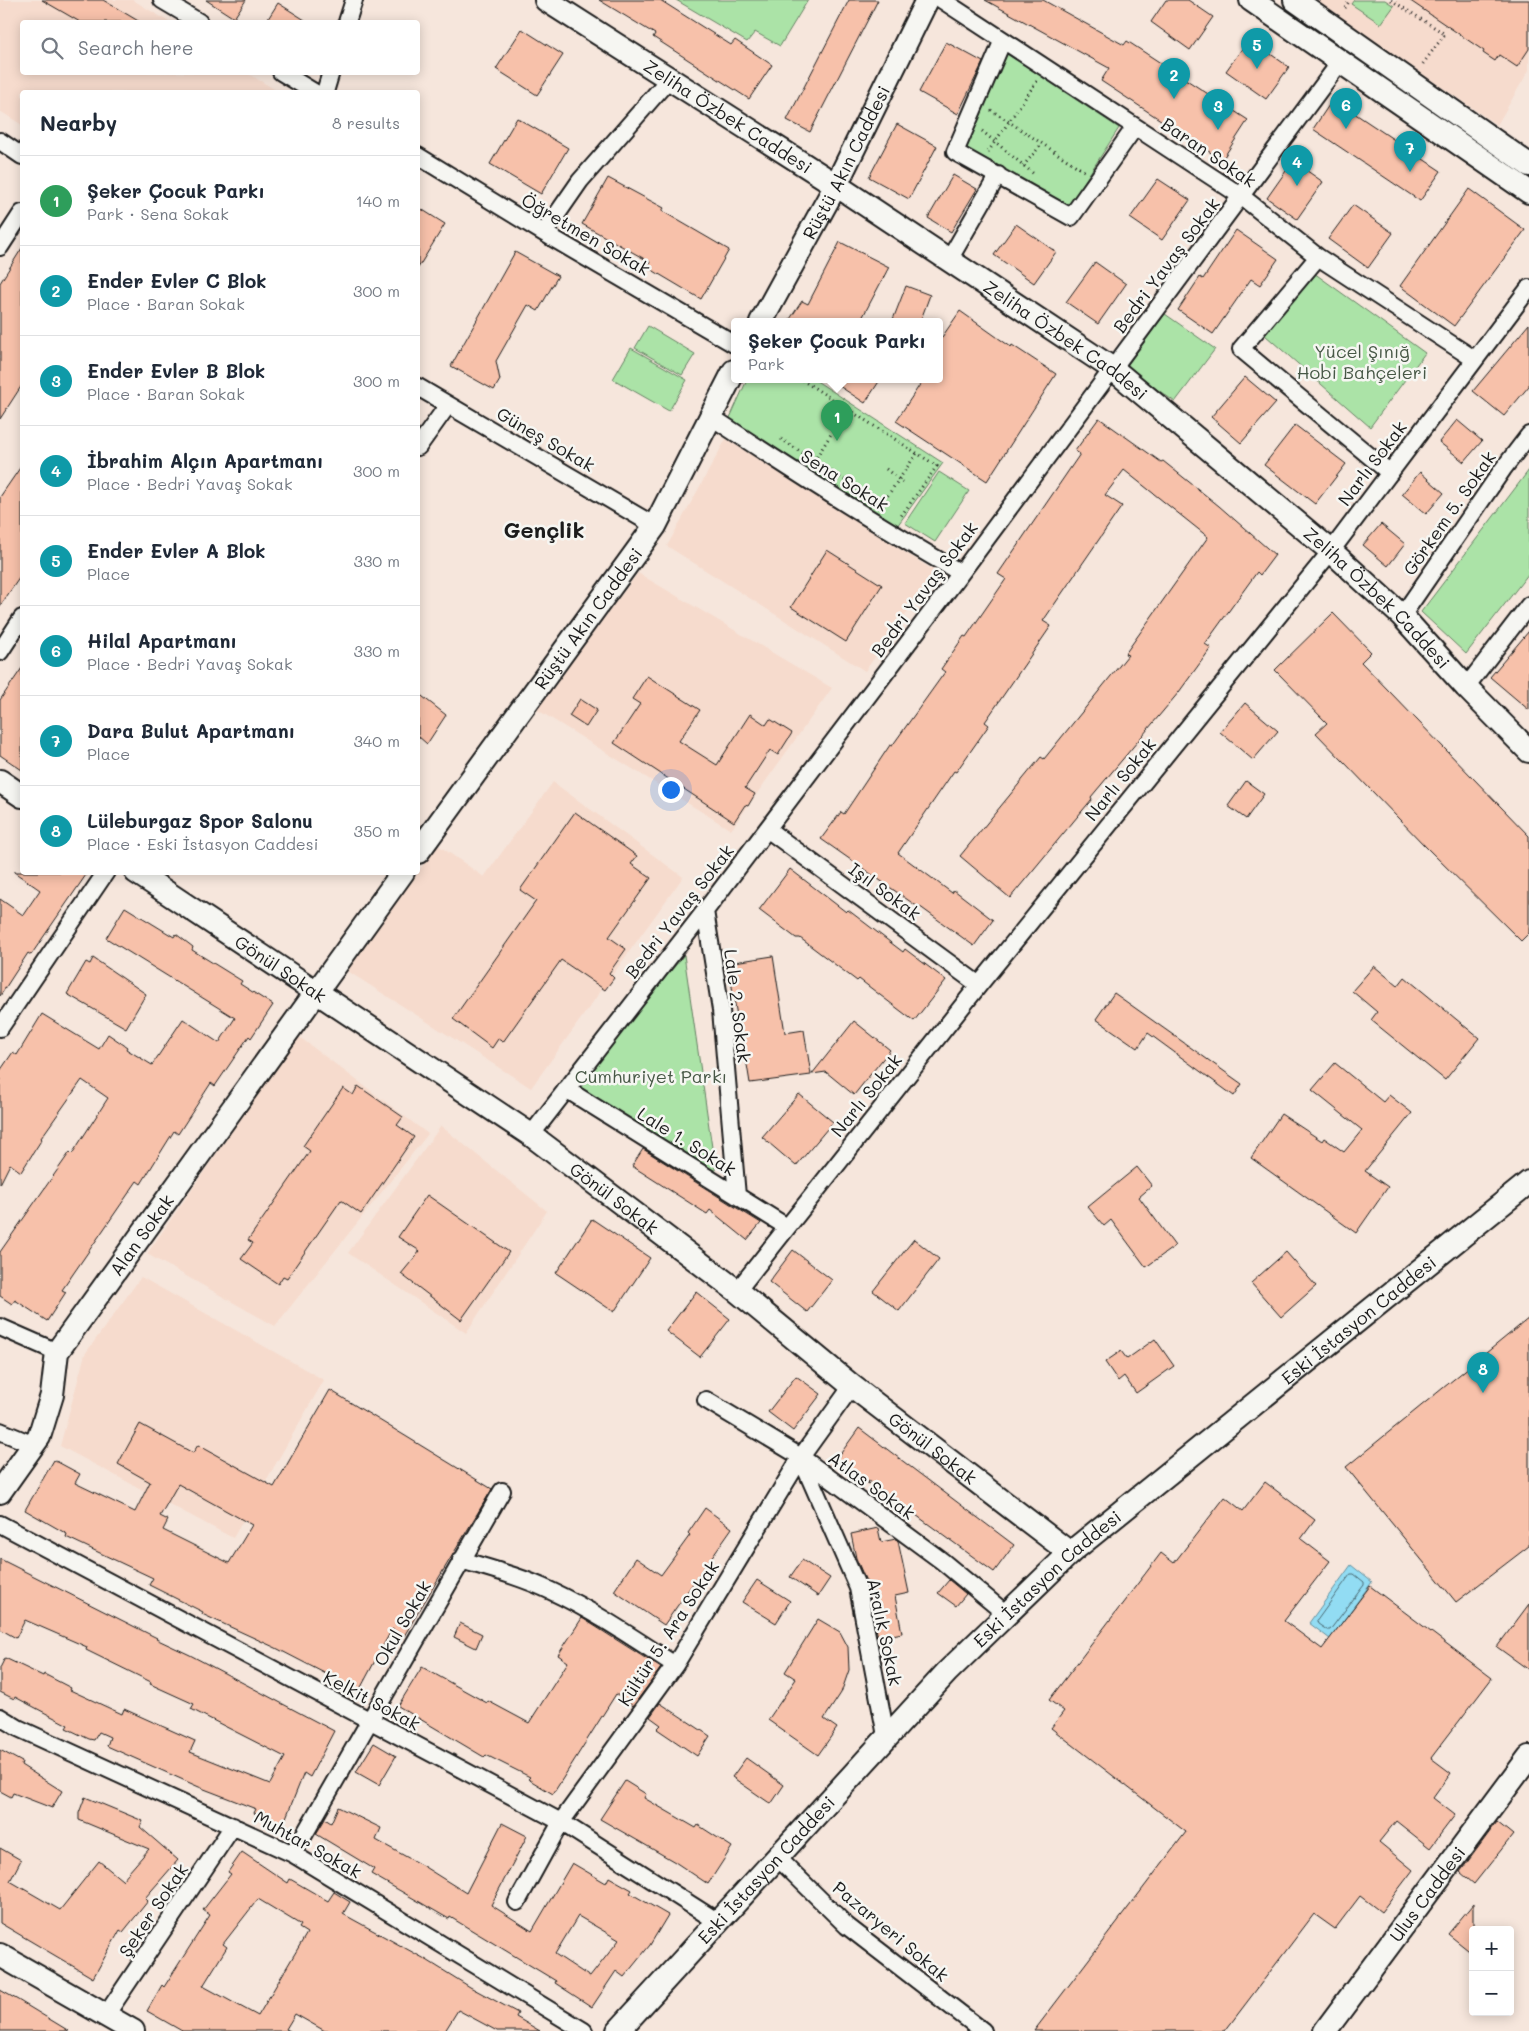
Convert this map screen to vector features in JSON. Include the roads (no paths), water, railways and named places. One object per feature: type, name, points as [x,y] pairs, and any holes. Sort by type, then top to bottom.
[{"type":"street","points":[[162,0],[196,20]]},
{"type":"street","points":[[348,20],[354,0]]},
{"type":"street","name":"Zeliha Özbek Caddesi","points":[[546,0],[836,185],[1113,369],[1331,551],[1402,616],[1466,687],[1529,751]]},
{"type":"street","name":"Rüştü Akın Caddesi","points":[[762,318],[836,185],[927,0]]},
{"type":"street","name":"Baran Sokak","points":[[942,0],[1241,196],[1318,257],[1474,359]]},
{"type":"street","points":[[1251,0],[1529,192]]},
{"type":"street","points":[[1295,0],[1529,165]]},
{"type":"street","points":[[1003,40],[955,152],[1071,216],[1135,127]]},
{"type":"street","name":"Bedri Yavaş Sokak","points":[[531,1135],[961,573],[1341,61]]},
{"type":"street","points":[[286,75],[311,90]]},
{"type":"street","points":[[326,90],[330,75]]},
{"type":"street","points":[[544,233],[580,181],[669,79]]},
{"type":"street","points":[[0,141],[20,155]]},
{"type":"street","name":"Öğretmen Sokak","points":[[420,157],[544,233],[731,342]]},
{"type":"street","points":[[949,260],[1003,179]]},
{"type":"street","points":[[0,247],[20,215]]},
{"type":"street","points":[[1318,257],[1241,349],[1390,473]]},
{"type":"street","name":"Narlı Sokak","points":[[737,1291],[979,986],[1331,551],[1529,288]]},
{"type":"street","name":"Rüştü Akın Caddesi","points":[[420,849],[655,526],[731,377]]},
{"type":"street","name":"Güneş Sokak","points":[[420,388],[655,526]]},
{"type":"street","points":[[420,443],[448,405]]},
{"type":"street","name":"Sena Sokak","points":[[710,416],[803,478],[893,534],[961,573]]},
{"type":"street","name":"Görkem 5. Sokak","points":[[1402,616],[1503,469],[1529,435]]},
{"type":"street","points":[[1466,687],[1529,605]]},
{"type":"street","points":[[0,652],[20,621]]},
{"type":"street","points":[[0,781],[20,795]]},
{"type":"street","name":"Işıl Sokak","points":[[767,829],[979,986]]},
{"type":"street","points":[[0,1028],[104,875]]},
{"type":"street","name":"Gönül Sokak","points":[[140,875],[531,1135],[737,1291],[852,1386],[1070,1553]]},
{"type":"street","points":[[315,993],[401,875]]},
{"type":"street","name":"Lale 2. Sokak","points":[[705,910],[721,1010],[737,1196]]},
{"type":"street","name":"Alan Sokak","points":[[0,1492],[39,1437],[52,1395],[57,1352],[315,993]]},
{"type":"street","name":"Lale 1. Sokak","points":[[566,1089],[787,1227]]},
{"type":"street","name":"Eski İstasyon Caddesi","points":[[618,2031],[844,1785],[886,1736],[947,1672],[1070,1553],[1529,1182]]},
{"type":"street","points":[[0,1326],[57,1352]]},
{"type":"street","name":"Kültür 5. Ara Sokak","points":[[517,1902],[561,1822],[675,1665],[800,1457],[852,1386]]},
{"type":"street","name":"Atlas Sokak","points":[[706,1400],[800,1457],[942,1561],[1006,1614]]},
{"type":"street","points":[[0,1432],[34,1445]]},
{"type":"street","name":"Aralık Sokak","points":[[800,1457],[858,1588],[886,1736]]},
{"type":"street","name":"Okul Sokak","points":[[293,1854],[502,1491]]},
{"type":"street","name":"Kelkit Sokak","points":[[0,1524],[368,1722],[561,1822],[718,1922]]},
{"type":"street","points":[[461,1560],[500,1571],[551,1591],[618,1628],[675,1665]]},
{"type":"street","name":"Muhtar Sokak","points":[[0,1717],[18,1728],[293,1854],[584,2031]]},
{"type":"street","name":"Ulus Caddesi","points":[[1325,2031],[1529,1757]]},
{"type":"street","name":"Şeker Sokak","points":[[106,2015],[233,1826]]},
{"type":"street","name":"Pazaryeri Sokak","points":[[777,1857],[847,1926],[983,2031]]},
{"type":"street","points":[[0,1954],[133,2031]]},
{"type":"water","points":[[1351,1565],[1372,1582],[1330,1639],[1309,1623]]},
{"type":"place","name":"Ender Evler A Blok","points":[[1257,69]]},
{"type":"place","name":"Ender Evler C Blok","points":[[1174,99]]},
{"type":"place","name":"Hilal Apartmanı","points":[[1346,129]]},
{"type":"place","name":"Ender Evler B Blok","points":[[1218,130]]},
{"type":"place","name":"Dara Bulut Apartmanı","points":[[1410,172]]},
{"type":"place","name":"İbrahim Alçın Apartmanı","points":[[1297,186]]},
{"type":"place","name":"Şeker Çocuk Parkı","points":[[837,441]]},
{"type":"place","name":"Lüleburgaz Spor Salonu","points":[[1483,1393]]},
{"type":"district","name":"Gençlik","points":[[544,529]]},
{"type":"park label","name":"Yücel Şınığ Hobi Bahçeleri","points":[[1362,361]]},
{"type":"park label","name":"Cumhuriyet Parkı","points":[[651,1076]]}]
